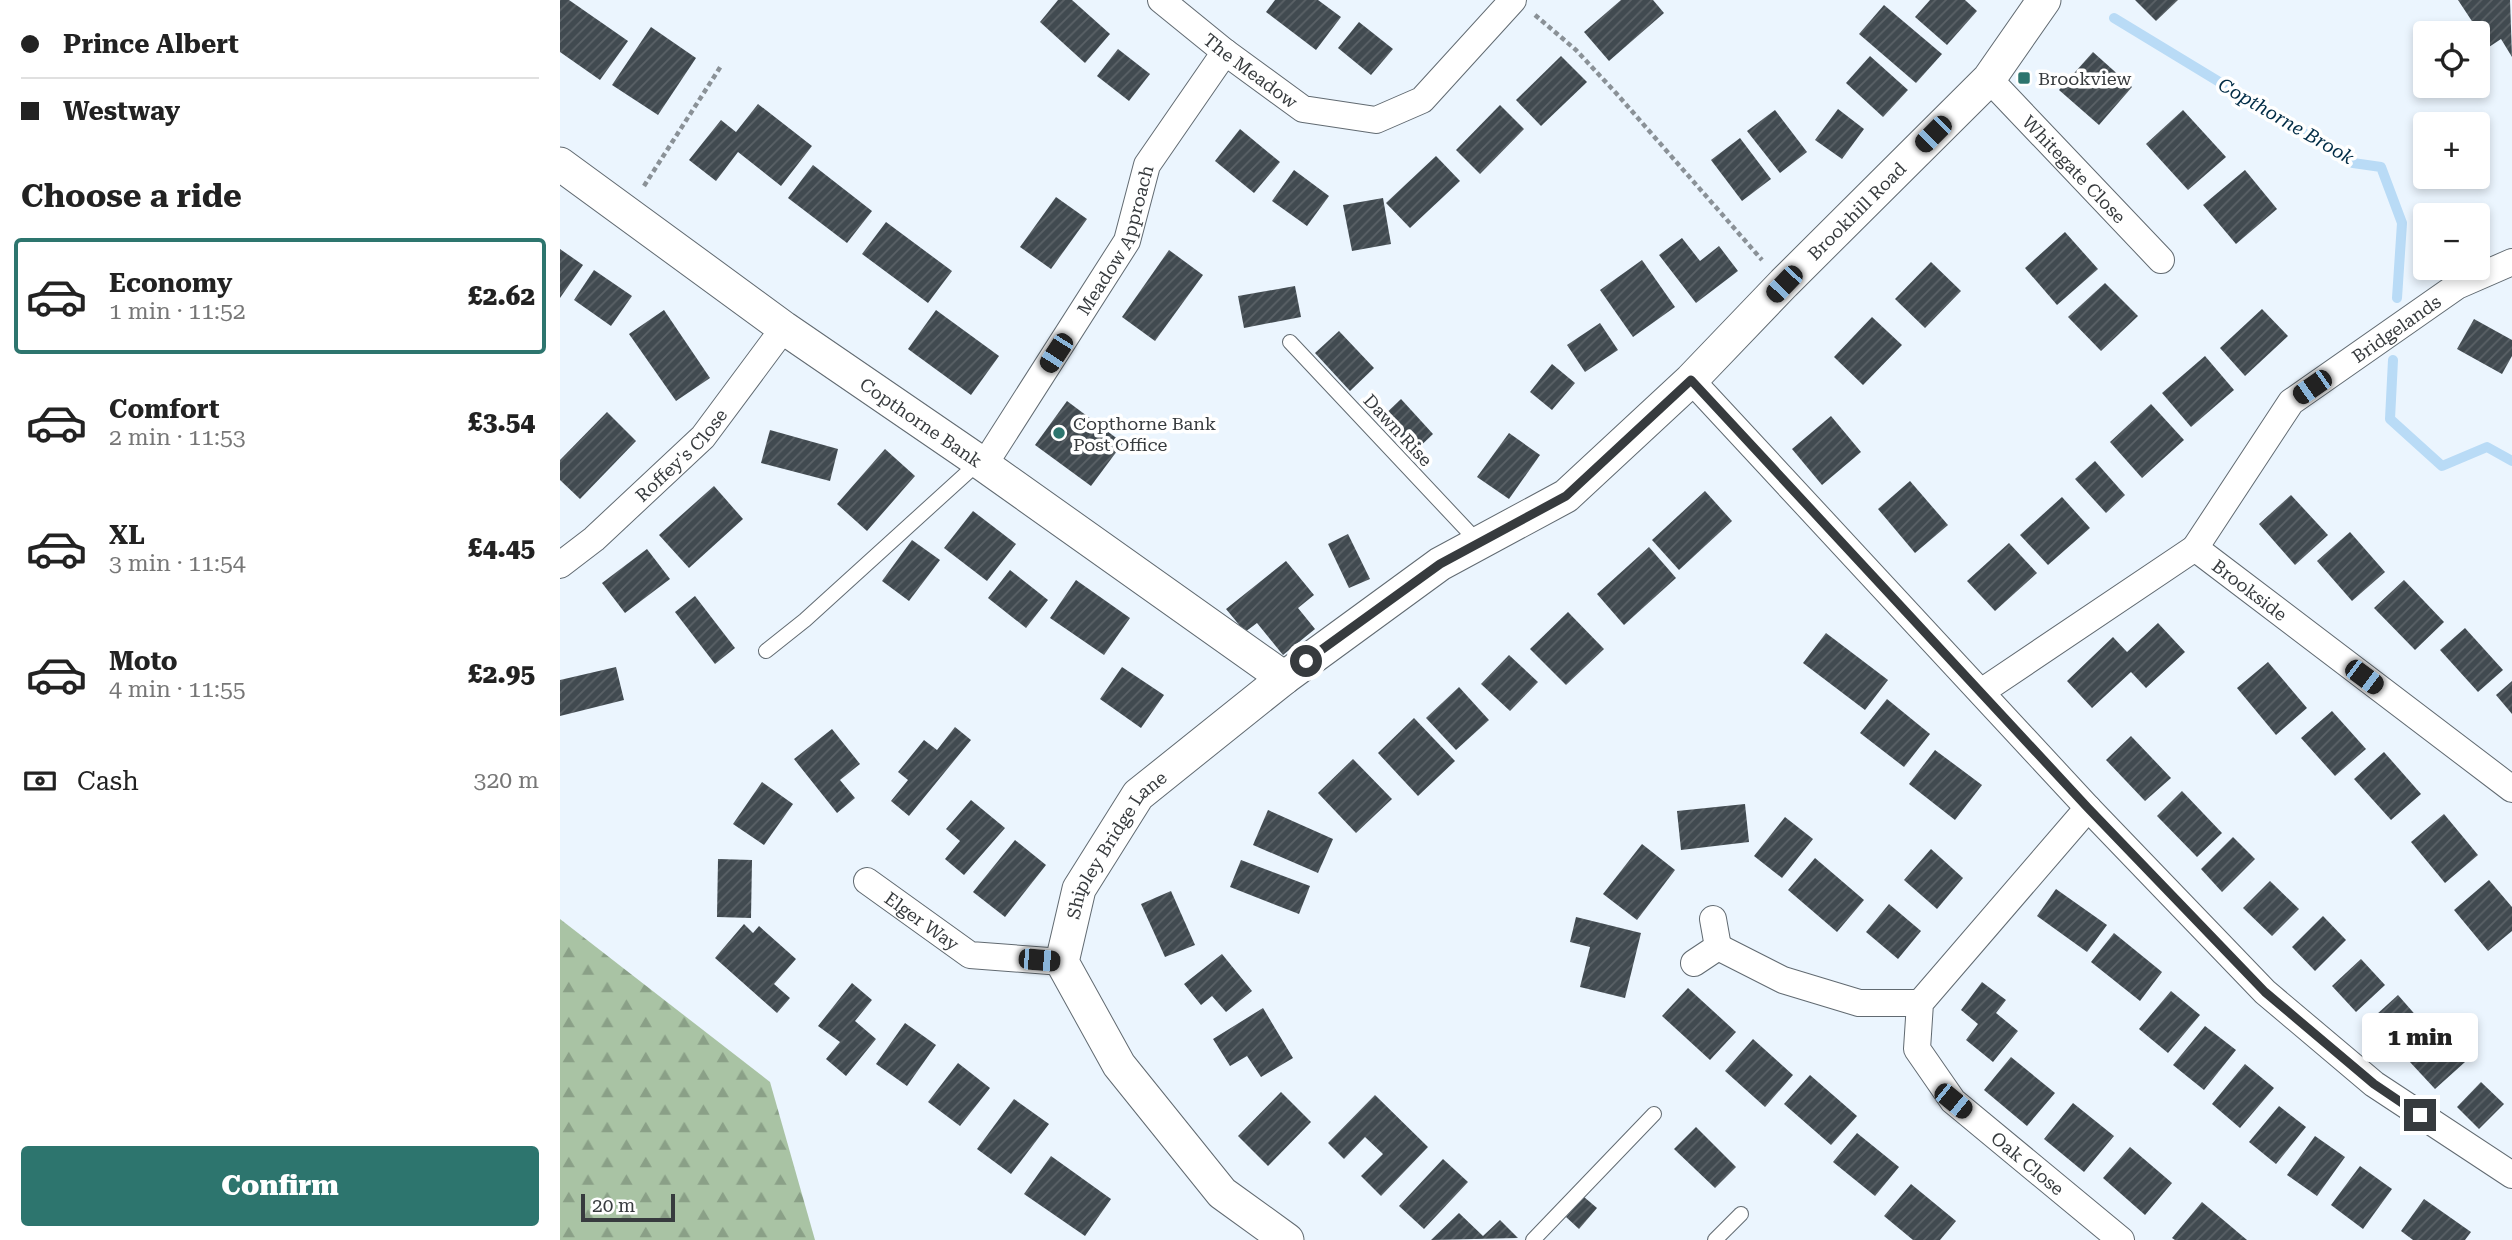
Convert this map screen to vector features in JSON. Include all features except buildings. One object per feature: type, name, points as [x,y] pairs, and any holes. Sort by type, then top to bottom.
[{"type":"street","name":"The Meadow","points":[[1161,0],[1303,109],[1376,120],[1422,100],[1520,4]]},
{"type":"street","name":"Brookhill Road","points":[[1284,678],[1440,564],[1566,496],[1691,380],[1989,79],[2043,0]]},
{"type":"street","name":"Meadow Approach","points":[[982,463],[1127,242],[1147,165],[1225,51]]},
{"type":"street","name":"Whitegate Close","points":[[1989,79],[2161,260]]},
{"type":"street","name":"Copthorne Bank","points":[[560,164],[784,328],[982,463],[1284,678]]},
{"type":"street","name":"Bridgelands","points":[[2195,548],[2291,402],[2457,286],[2512,262]]},
{"type":"street","name":"Roffey's Close","points":[[560,565],[594,539],[703,436],[784,328]]},
{"type":"street","points":[[1691,380],[2088,808],[2265,992],[2374,1084],[2512,1175]]},
{"type":"street","name":"Brookside","points":[[1981,692],[2195,548],[2512,789]]},
{"type":"street","name":"Shipley Bridge Lane","points":[[1062,962],[1079,889],[1138,795],[1284,678]]},
{"type":"street","points":[[1718,947],[1783,980],[1859,1003],[1920,1003],[2088,808]]},
{"type":"street","name":"Elger Way","points":[[867,881],[970,955],[1062,962]]},
{"type":"street","points":[[1713,919],[1718,947]]},
{"type":"street","points":[[1694,963],[1718,947]]},
{"type":"street","points":[[1062,962],[1119,1065],[1222,1193],[1287,1240]]},
{"type":"street","name":"Oak Close","points":[[1920,1003],[1917,1049],[1953,1101],[2121,1240]]},
{"type":"lane","name":"Dawn Rise","points":[[1290,342],[1479,543]]},
{"type":"lane","points":[[766,651],[805,620],[982,463]]},
{"type":"lane","points":[[1533,1240],[1654,1114]]},
{"type":"lane","points":[[1715,1240],[1741,1214]]},
{"type":"path","points":[[1520,4],[1576,50],[1784,284]]},
{"type":"path","points":[[626,212],[721,66]]},
{"type":"green space","points":[[560,919],[770,1082],[815,1240],[560,1240]]},
{"type":"waterway","name":"Copthorne Brook","points":[[2114,18],[2353,163],[2381,167],[2402,223],[2397,298]]},
{"type":"waterway","name":"Copthorne Brook","points":[[2393,360],[2390,419],[2442,466],[2487,447],[2512,461]]},
{"type":"place","name":"Brookview","points":[[2024,78]]},
{"type":"place","name":"Copthorne Bank Post Office","points":[[1059,433]]},
{"type":"route","points":[[1306,661],[1440,564],[1566,496],[1691,380],[2088,808],[2265,992],[2374,1084],[2420,1115]]}]
